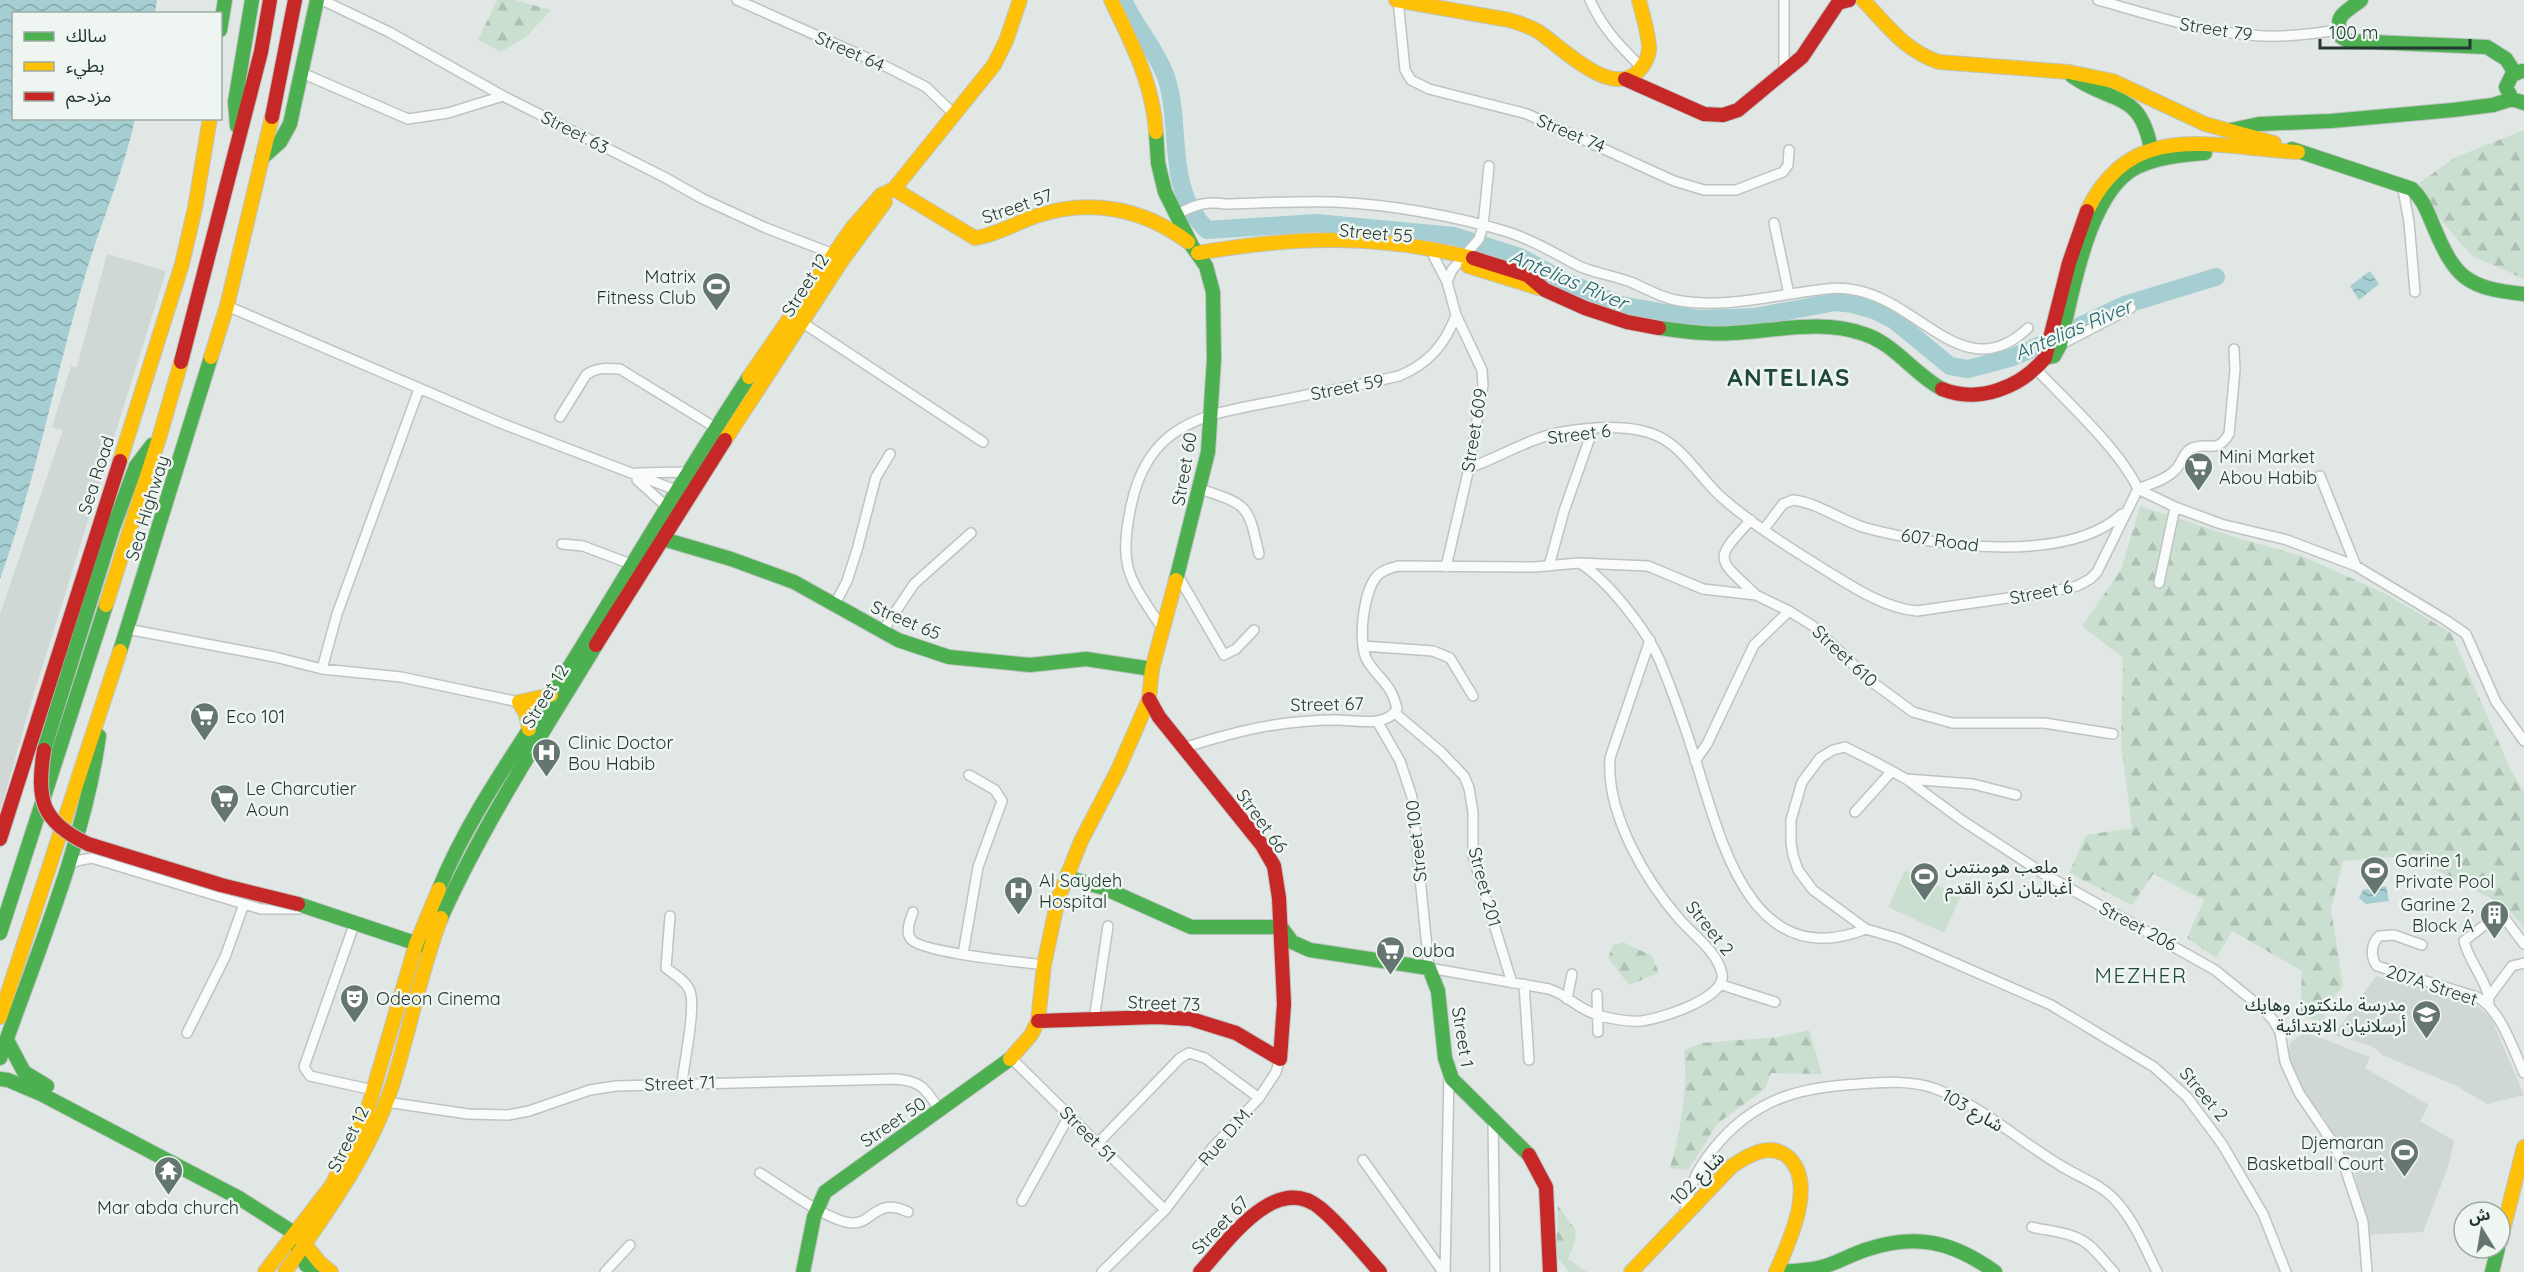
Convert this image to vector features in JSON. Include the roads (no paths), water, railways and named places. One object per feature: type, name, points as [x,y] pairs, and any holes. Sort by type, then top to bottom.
[{"type":"main road","points":[[238,142],[235,102],[252,0]]},
{"type":"main road","name":"Sea Highway","points":[[0,933],[160,435],[199,297],[261,52],[270,0]]},
{"type":"main road","name":"Sea Highway","points":[[0,1017],[127,629],[226,306],[262,158],[295,0]]},
{"type":"main road","points":[[262,158],[280,142],[286,133],[302,73],[317,0]]},
{"type":"main road","name":"Street 12","points":[[656,538],[667,507],[683,493],[687,472],[796,318],[874,202],[891,190],[994,65],[1006,41],[1020,0]]},
{"type":"main road","points":[[1112,0],[1143,67],[1155,116],[1158,163],[1197,253],[1255,244],[1321,240],[1388,244],[1465,257]]},
{"type":"main road","points":[[1397,0],[1525,25],[1538,31],[1599,76],[1613,80],[1625,80],[1636,76],[1642,69],[1648,50],[1639,0]]},
{"type":"main road","points":[[1863,0],[1909,48],[1919,55],[1939,62],[2068,72],[2113,81],[2192,118],[2226,131],[2282,145],[2402,184],[2420,195],[2454,271],[2475,286],[2498,292],[2524,294]]},
{"type":"main road","points":[[2361,0],[2339,18],[2338,30],[2341,37],[2348,40],[2487,47],[2506,59],[2520,72],[2507,83],[2507,92],[2518,101]]},
{"type":"main road","points":[[1625,80],[1695,111],[1712,116],[1738,110],[1784,74],[1812,45],[1842,1]]},
{"type":"main road","points":[[222,22],[227,3]]},
{"type":"main road","points":[[2068,72],[2080,82],[2128,103],[2136,109],[2146,123],[2151,149]]},
{"type":"main road","points":[[2226,131],[2259,124],[2331,121],[2453,110],[2518,101]]},
{"type":"main road","name":"Sea Road","points":[[0,839],[182,264],[195,208],[210,120]]},
{"type":"main road","points":[[2050,352],[2054,323],[2076,239],[2092,197],[2108,176],[2121,164],[2151,149],[2171,145],[2206,144],[2298,152]]},
{"type":"main road","points":[[2050,352],[2068,316],[2091,223],[2105,194],[2121,177],[2147,162],[2173,155],[2208,153],[2224,147]]},
{"type":"main road","name":"Street 57","points":[[891,190],[975,238],[1051,211],[1072,207],[1113,208],[1152,220],[1180,236],[1197,253]]},
{"type":"main road","points":[[1152,220],[1177,210]]},
{"type":"main road","name":"Street 55","points":[[1197,253],[1313,246],[1434,257],[1465,257],[1542,288],[1584,308],[1653,327],[1715,334],[1808,327],[1831,327],[1864,333],[1884,342],[1939,388],[1959,394],[1998,390],[2015,384],[2050,352]]},
{"type":"main road","name":"Street 60","points":[[1038,1021],[1044,965],[1054,916],[1066,877],[1118,770],[1149,699],[1152,669],[1208,452],[1215,308],[1210,274],[1197,253]]},
{"type":"main road","name":"Street 12","points":[[299,1242],[303,1222],[332,1185],[363,1123],[390,1030],[423,945],[442,916],[548,713],[683,493],[796,318]]},
{"type":"main road","points":[[160,435],[136,466],[113,528],[44,750],[39,777],[44,807],[52,822],[61,832],[88,844],[221,885],[306,906],[423,945]]},
{"type":"main road","name":"Street 65","points":[[656,538],[795,582],[882,632],[919,648],[987,663],[1030,664],[1086,659],[1152,669]]},
{"type":"main road","name":"Street 12","points":[[299,1242],[352,1174],[386,1102],[392,1087],[423,945],[441,883],[466,832],[529,729],[548,713],[551,695],[638,567]]},
{"type":"main road","points":[[529,729],[526,714],[519,702],[551,695]]},
{"type":"main road","name":"Street 66","points":[[1149,699],[1159,717],[1271,859],[1278,884],[1281,927],[1284,1004],[1280,1059]]},
{"type":"main road","points":[[0,1058],[64,874],[97,760],[99,714]]},
{"type":"main road","points":[[1066,877],[1104,888],[1191,927],[1281,927],[1293,942],[1310,950],[1429,968]]},
{"type":"main road","name":"Street 1","points":[[1429,968],[1440,1004],[1449,1073],[1464,1093],[1526,1150],[1542,1176],[1546,1187],[1550,1272]]},
{"type":"main road","points":[[1040,1003],[1062,1018]]},
{"type":"main road","name":"Street 73","points":[[1038,1021],[1062,1018],[1094,1020],[1190,1018],[1233,1030],[1253,1040],[1280,1059]]},
{"type":"main road","name":"Street 50","points":[[803,1272],[816,1209],[832,1185],[940,1111],[1011,1058],[1025,1043],[1038,1021]]},
{"type":"main road","points":[[386,1102],[382,1091],[390,1055],[390,1030]]},
{"type":"main road","points":[[7,1040],[28,1076],[203,1168],[231,1185],[241,1199]]},
{"type":"main road","points":[[0,1079],[8,1080],[41,1094],[241,1199],[299,1242],[331,1272]]},
{"type":"main road","points":[[2511,1200],[2524,1147]]},
{"type":"main road","name":"شارع 102","points":[[1631,1272],[1732,1166],[1747,1156],[1769,1149],[1778,1150],[1790,1156],[1801,1175],[1797,1210],[1776,1272]]},
{"type":"main road","name":"Street 67","points":[[1200,1272],[1258,1210],[1269,1203],[1292,1197],[1311,1202],[1320,1208],[1380,1272]]},
{"type":"main road","points":[[1776,1272],[1821,1267],[1896,1241],[1926,1240],[1942,1242],[1965,1252],[1995,1272]]},
{"type":"main road","points":[[265,1272],[299,1242]]},
{"type":"main road","points":[[285,1272],[299,1242]]},
{"type":"main road","points":[[299,1242],[306,1264],[317,1272]]},
{"type":"street","name":"Street 63","points":[[322,0],[389,32],[503,96],[703,199],[751,222],[838,257]]},
{"type":"street","name":"Street 64","points":[[737,0],[918,83],[955,115]]},
{"type":"street","name":"Street 74","points":[[1397,0],[1405,70],[1411,80],[1429,89],[1527,114],[1674,181],[1704,190],[1736,190],[1783,172],[1788,165],[1789,150]]},
{"type":"street","points":[[1475,0],[1476,15]]},
{"type":"street","points":[[1590,0],[1600,21],[1614,41],[1642,69]]},
{"type":"street","points":[[1784,0],[1784,74]]},
{"type":"street","name":"Street 79","points":[[2098,0],[2172,21],[2239,33],[2280,36],[2338,30]]},
{"type":"street","points":[[302,73],[408,119],[448,113],[503,96]]},
{"type":"street","points":[[1447,282],[1449,275],[1479,238],[1483,226],[1488,166]]},
{"type":"street","points":[[2402,184],[2409,222],[2415,292]]},
{"type":"street","points":[[1177,210],[1208,201],[1225,204],[1336,202],[1389,207],[1483,226],[1522,237],[1582,267],[1632,282],[1676,300],[1728,303],[1828,288],[1856,290],[1970,349],[2000,348],[2028,328]]},
{"type":"street","points":[[1774,223],[1789,294]]},
{"type":"street","name":"Street 609","points":[[1434,257],[1447,282],[1455,315],[1472,348],[1482,378],[1482,399],[1469,468],[1446,567]]},
{"type":"street","points":[[226,306],[503,424],[683,493]]},
{"type":"street","points":[[2131,308],[2050,352],[2138,489],[2175,507],[2240,530],[2288,540],[2356,566],[2466,634],[2496,702],[2524,741]]},
{"type":"street","name":"Street 59","points":[[1162,628],[1128,573],[1125,537],[1134,493],[1147,463],[1168,438],[1181,428],[1211,414],[1399,376],[1419,367],[1435,353],[1447,335],[1455,315]]},
{"type":"street","points":[[796,318],[982,442]]},
{"type":"street","points":[[2138,489],[2160,480],[2175,470],[2185,454],[2192,448],[2220,446],[2225,441],[2229,434],[2235,370],[2234,349]]},
{"type":"street","points":[[560,417],[586,375],[592,370],[610,368],[620,369],[716,428]]},
{"type":"street","points":[[322,669],[337,614],[419,388]]},
{"type":"street","points":[[1549,566],[1564,511],[1593,429]]},
{"type":"street","name":"Street 6","points":[[1469,468],[1546,436],[1593,429],[1630,430],[1664,439],[1720,496],[1818,566],[1900,609],[1917,611],[2050,592],[2077,586],[2090,579],[2097,572],[2138,489]]},
{"type":"street","points":[[836,604],[847,580],[876,477],[890,454]]},
{"type":"street","points":[[629,472],[687,472]]},
{"type":"street","points":[[629,472],[667,507]]},
{"type":"street","points":[[2320,476],[2356,566]]},
{"type":"street","points":[[1200,489],[1238,502],[1251,517],[1259,555]]},
{"type":"street","name":"607 Road","points":[[1764,529],[1783,504],[1793,500],[1863,527],[1906,537],[1985,546],[2046,544],[2058,543],[2098,531],[2126,510]]},
{"type":"street","points":[[2159,583],[2175,507]]},
{"type":"street","points":[[1751,520],[1726,546],[1723,555],[1726,566],[1756,595]]},
{"type":"street","points":[[882,632],[914,584],[971,533]]},
{"type":"street","points":[[562,544],[583,546],[638,567]]},
{"type":"street","points":[[1473,696],[1450,658],[1433,651],[1363,646],[1367,594],[1378,575],[1398,566],[1549,566],[1579,563],[1589,569],[1626,608],[1650,640],[1728,858],[1740,881],[1761,911],[1791,932],[1815,939],[1832,939],[1866,929]]},
{"type":"street","name":"Street 610","points":[[1579,563],[1648,566],[1703,589],[1756,595],[1813,626],[1872,682],[1913,712],[1952,723],[2044,723],[2113,734]]},
{"type":"street","points":[[1177,574],[1224,655],[1236,649],[1254,630]]},
{"type":"street","points":[[1695,761],[1707,744],[1754,645],[1789,611]]},
{"type":"street","points":[[127,629],[275,657],[322,669],[401,677],[519,702],[548,713]]},
{"type":"street","name":"Street 2","points":[[1429,968],[1557,991],[1577,1006],[1597,1015],[1640,1021],[1657,1018],[1699,1002],[1722,984],[1720,967],[1711,952],[1661,897],[1629,841],[1615,807],[1609,776],[1610,758],[1650,640]]},
{"type":"street","name":"Street 67","points":[[1183,748],[1244,729],[1287,722],[1377,722],[1395,713],[1397,709],[1395,699],[1387,682],[1368,662],[1363,646]]},
{"type":"street","name":"Street 201","points":[[1395,713],[1441,752],[1464,776],[1473,812],[1473,856],[1512,983]]},
{"type":"street","name":"Street 100","points":[[1377,722],[1400,761],[1412,797],[1429,968]]},
{"type":"street","name":"Street 206","points":[[1866,929],[1813,890],[1798,870],[1791,843],[1791,820],[1803,782],[1816,763],[1833,750],[1845,747],[1906,779],[1963,821],[2044,874],[2215,970],[2273,1020],[2280,1032],[2285,1062],[2292,1080],[2331,1140],[2354,1191],[2363,1222],[2367,1272]]},
{"type":"street","points":[[1855,812],[1892,771]]},
{"type":"street","points":[[963,954],[978,867],[1002,801],[995,790],[969,775]]},
{"type":"street","points":[[1906,779],[1973,784],[2016,795]]},
{"type":"street","points":[[80,860],[77,854],[80,842],[86,837],[95,838],[297,897],[306,906]]},
{"type":"street","points":[[64,874],[71,863],[98,859],[261,909],[277,910],[306,906]]},
{"type":"street","points":[[187,1033],[225,957],[244,904]]},
{"type":"street","points":[[913,912],[908,931],[913,942],[963,954],[1044,965]]},
{"type":"street","points":[[670,916],[666,969],[685,983],[690,991],[691,1011],[682,1083]]},
{"type":"street","points":[[2489,1001],[2466,952],[2464,941],[2495,917],[2506,920],[2524,944]]},
{"type":"street","points":[[355,922],[304,1067],[310,1076],[373,1090]]},
{"type":"street","points":[[1094,1020],[1108,926]]},
{"type":"street","name":"Street 2","points":[[1866,929],[1900,939],[2051,1005],[2154,1067],[2187,1097],[2222,1144],[2263,1214],[2286,1272]]},
{"type":"street","name":"207A Street","points":[[2422,945],[2394,935],[2379,936],[2373,947],[2373,962],[2377,966],[2415,980],[2489,1001],[2524,1073]]},
{"type":"street","points":[[2489,1001],[2512,966],[2524,963]]},
{"type":"street","points":[[1567,999],[1572,974]]},
{"type":"street","points":[[1524,984],[1529,1060]]},
{"type":"street","points":[[1722,984],[1775,1002]]},
{"type":"street","points":[[1597,994],[1598,1032]]},
{"type":"street","points":[[1097,1144],[1180,1058],[1189,1053],[1205,1058],[1259,1098]]},
{"type":"street","name":"Street 51","points":[[1011,1058],[1165,1210]]},
{"type":"street","name":"Rue D.M.","points":[[1102,1272],[1165,1210],[1213,1146],[1259,1098],[1276,1072],[1280,1059]]},
{"type":"street","points":[[1444,1272],[1449,1073]]},
{"type":"street","name":"Street 71","points":[[386,1102],[468,1113],[508,1115],[529,1111],[604,1087],[682,1083],[905,1080],[923,1087],[940,1111]]},
{"type":"street","name":"شارع 103","points":[[1684,1216],[1690,1184],[1708,1155],[1737,1123],[1756,1108],[1806,1089],[1832,1085],[1898,1082],[1934,1088],[1969,1104],[2063,1167],[2108,1193],[2136,1228],[2157,1272]]},
{"type":"street","points":[[392,1087],[397,1095],[411,1105]]},
{"type":"street","points":[[1022,1201],[1069,1116]]},
{"type":"street","points":[[1493,1119],[1495,1272]]},
{"type":"street","points":[[1363,1160],[1444,1272]]},
{"type":"street","points":[[759,1173],[816,1209],[855,1223],[886,1208],[893,1207],[908,1212]]},
{"type":"street","points":[[2032,1227],[2063,1233],[2082,1240],[2090,1245],[2114,1272]]},
{"type":"street","points":[[605,1272],[630,1245]]},
{"type":"water","points":[[0,0],[157,0],[155,12],[12,12],[12,120],[135,120],[88,266],[36,463],[0,579]]},
{"type":"water","points":[[2370,271],[2379,284],[2359,300],[2350,286]]},
{"type":"water","name":"Garine 1 Private Pool","points":[[2386,886],[2389,901],[2366,904],[2359,898],[2363,890]]},
{"type":"waterway","name":"Antelias River","points":[[1123,0],[1157,57],[1166,77],[1174,117],[1180,177],[1185,196],[1194,214],[1207,230],[1316,223],[1454,236],[1520,257],[1562,280],[1621,305],[1699,319],[1754,317],[1836,302],[1853,304],[1874,310],[1894,320],[1950,366],[1968,369],[2030,350],[2124,305],[2216,277]]},
{"type":"place","name":"Matrix Fitness Club","points":[[717,312]]},
{"type":"place","name":"Mini Market Abou Habib","points":[[2198,492]]},
{"type":"place","name":"Eco 101","points":[[205,742]]},
{"type":"place","name":"Clinic Doctor Bou Habib","points":[[547,778]]},
{"type":"place","name":"Le Charcutier Aoun","points":[[225,824]]},
{"type":"place","name":"Garine 1 Private Pool","points":[[2374,896]]},
{"type":"place","name":"ملعب هومنتمن أغباليان لكرة القدم","points":[[1924,902]]},
{"type":"place","name":"Al Saydeh Hospital","points":[[1018,916]]},
{"type":"place","name":"Garine 2, Block A","points":[[2495,940]]},
{"type":"place","name":"ouba","points":[[1391,976]]},
{"type":"place","name":"Odeon Cinema","points":[[355,1024]]},
{"type":"place","name":"مدرسة ملنكتون وهايك أرسلانيان الابتدائية","points":[[2427,1040]]},
{"type":"place","name":"Djemaran Basketball Court","points":[[2405,1178]]},
{"type":"place","name":"Mar abda church","points":[[168,1196]]},
{"type":"district","name":"ANTELIAS","points":[[1789,377]]},
{"type":"district","name":"MEZHER","points":[[2141,975]]}]
